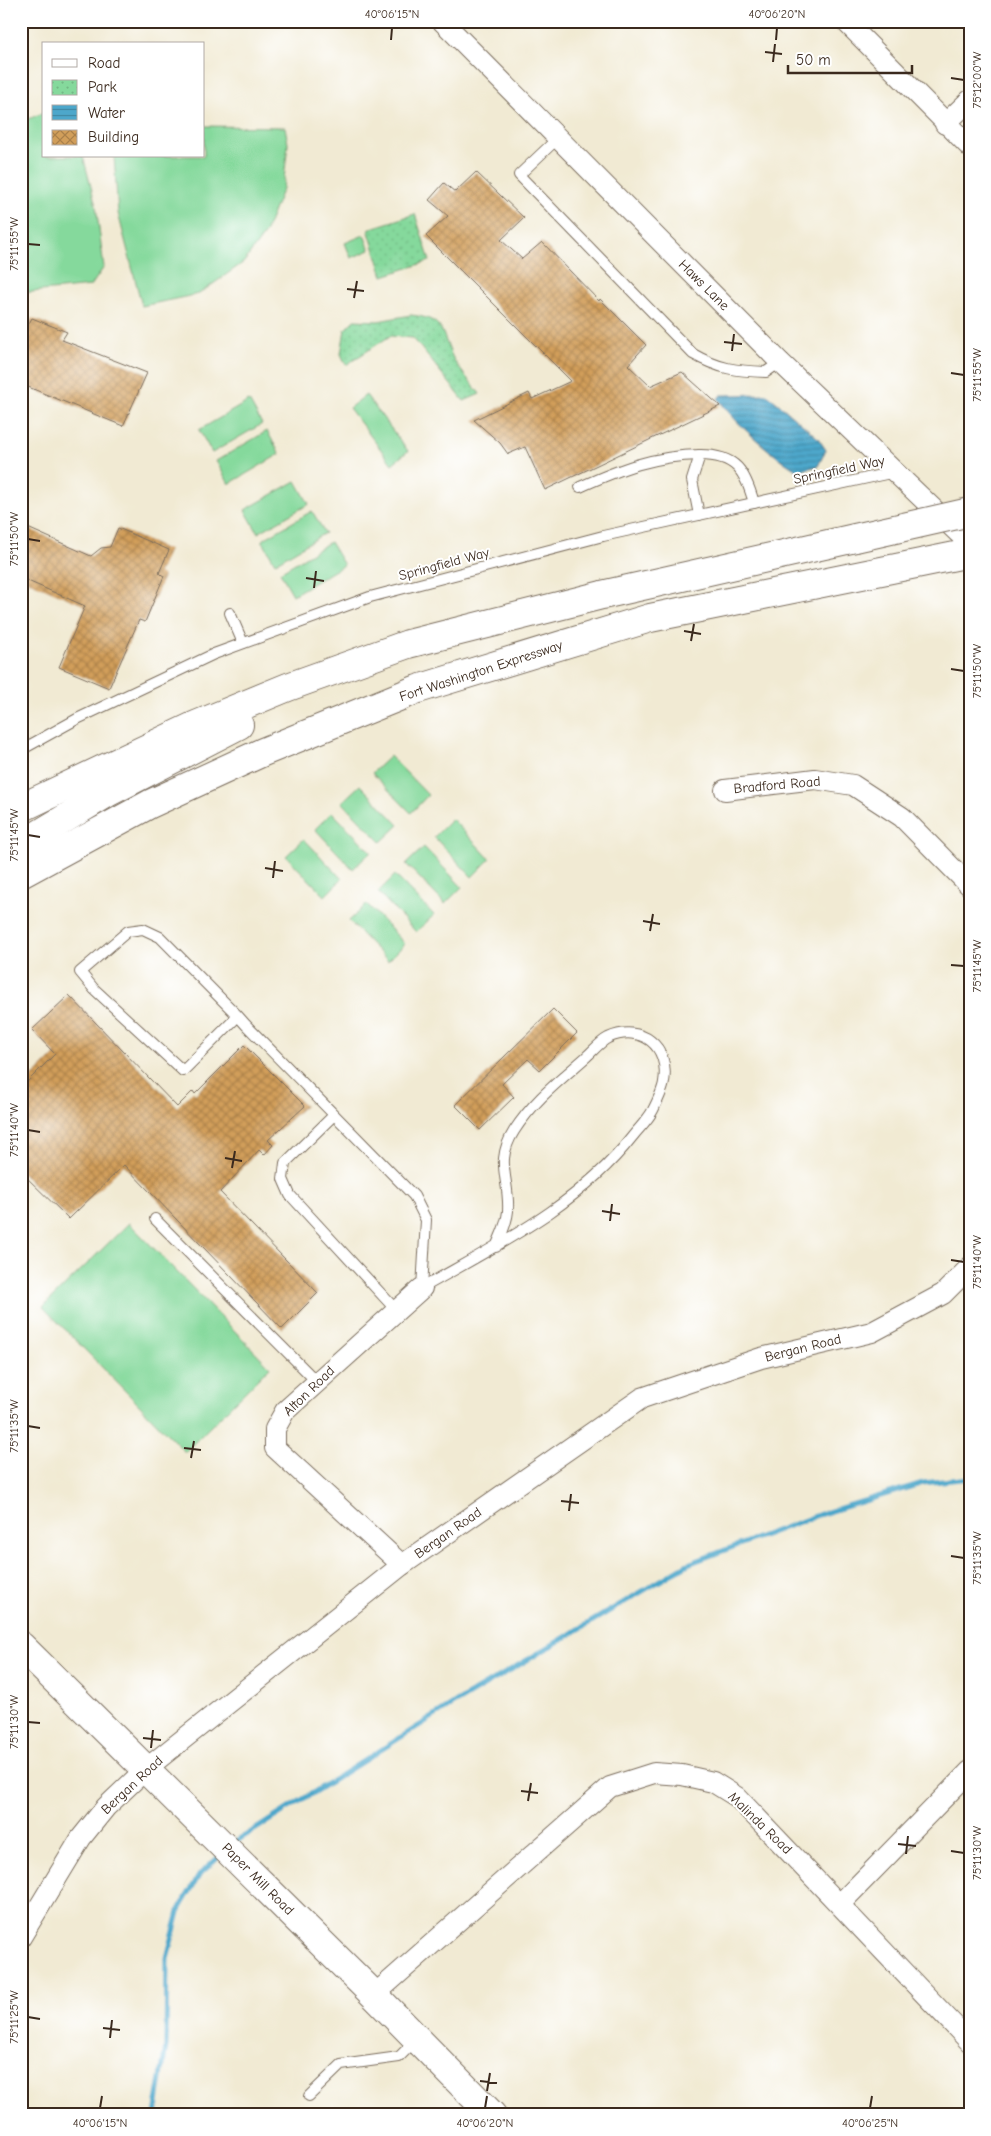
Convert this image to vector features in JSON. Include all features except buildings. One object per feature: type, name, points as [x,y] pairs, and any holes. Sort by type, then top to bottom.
[{"type":"main road","points":[[21,808],[196,725],[288,688],[408,644],[602,595],[970,512]]},
{"type":"main road","name":"Fort Washington Expressway","points":[[21,874],[150,804],[263,752],[418,690],[650,618],[970,553]]},
{"type":"main road","points":[[21,846],[108,792],[259,715],[406,657],[602,595]]},
{"type":"main road","points":[[21,890],[77,844]]},
{"type":"main road","name":"Paper Mill Road","points":[[21,1646],[147,1768],[492,2115]]},
{"type":"street","name":"Haws Lane","points":[[442,21],[780,362],[970,544]]},
{"type":"street","points":[[846,21],[945,124],[970,147]]},
{"type":"street","points":[[945,124],[970,100]]},
{"type":"street","name":"Bradford Road","points":[[726,790],[815,779],[853,785],[902,817],[970,886]]},
{"type":"street","name":"Bergan Road","points":[[21,1937],[81,1838],[106,1807],[147,1768],[402,1565],[642,1398],[761,1358],[872,1332],[943,1294],[970,1267]]},
{"type":"street","name":"Alton Road","points":[[402,1565],[275,1448],[275,1428],[285,1411],[422,1288]]},
{"type":"street","points":[[840,1904],[970,1771]]},
{"type":"street","name":"Malinda Road","points":[[374,1995],[610,1787],[654,1774],[682,1775],[713,1782],[737,1797],[970,2042]]},
{"type":"lane","points":[[558,138],[519,176],[693,354],[713,366],[734,371],[766,372],[780,362]]},
{"type":"lane","points":[[699,515],[692,480],[700,455]]},
{"type":"lane","points":[[580,487],[630,466],[655,459],[713,455],[730,460],[742,470],[754,503]]},
{"type":"lane","name":"Springfield Way","points":[[21,750],[77,719],[214,654],[370,597],[603,536],[897,472]]},
{"type":"lane","points":[[230,614],[243,643]]},
{"type":"lane","points":[[238,1016],[183,1071],[94,989],[80,972],[128,930],[143,929],[164,941],[238,1016],[334,1115],[414,1196],[426,1220],[422,1288]]},
{"type":"lane","points":[[422,1288],[496,1246],[566,1202],[614,1160],[652,1112],[664,1082],[663,1059],[658,1047],[645,1036],[630,1034],[607,1038],[535,1101],[504,1148],[503,1164],[508,1212],[505,1227],[496,1246]]},
{"type":"lane","points":[[334,1115],[285,1163],[282,1179],[290,1196],[396,1310]]},
{"type":"lane","points":[[155,1220],[317,1382]]},
{"type":"lane","points":[[309,2096],[341,2065],[399,2056],[418,2039]]},
{"type":"green space","points":[[42,114],[42,158],[84,158],[96,206],[104,267],[91,286],[21,293],[21,122]]},
{"type":"green space","points":[[205,126],[285,127],[288,144],[283,188],[265,233],[244,262],[199,294],[142,306],[118,213],[114,158],[205,158]]},
{"type":"green space","points":[[415,214],[430,261],[383,276],[368,229]]},
{"type":"green space","points":[[364,235],[370,250],[351,258],[345,243]]},
{"type":"green space","points":[[411,315],[430,319],[440,327],[455,361],[480,394],[464,401],[413,338],[390,336],[346,365],[341,354],[345,329],[354,320],[378,321]]},
{"type":"green space","points":[[366,395],[408,451],[392,464],[349,408]]},
{"type":"green space","points":[[249,401],[262,424],[212,453],[199,430]]},
{"type":"green space","points":[[267,431],[280,454],[229,484],[216,461]]},
{"type":"green space","points":[[296,481],[309,504],[258,533],[245,510]]},
{"type":"green space","points":[[312,511],[325,533],[275,563],[262,540]]},
{"type":"green space","points":[[330,542],[344,565],[293,595],[280,572]]},
{"type":"green space","points":[[390,756],[428,795],[411,813],[372,773]]},
{"type":"green space","points":[[360,785],[399,825],[381,842],[342,802]]},
{"type":"green space","points":[[332,812],[371,852],[353,869],[315,829]]},
{"type":"green space","points":[[452,819],[490,859],[472,877],[434,837]]},
{"type":"green space","points":[[304,839],[342,879],[325,896],[286,856]]},
{"type":"green space","points":[[424,847],[462,887],[445,904],[406,864]]},
{"type":"green space","points":[[395,875],[434,915],[416,932],[378,892]]},
{"type":"green space","points":[[367,904],[405,944],[388,961],[349,921]]},
{"type":"green space","points":[[129,1223],[270,1367],[185,1452],[43,1307]]},
{"type":"water","points":[[767,394],[818,438],[826,450],[818,466],[798,471],[788,465],[743,428],[718,398],[721,395]]},
{"type":"waterway","points":[[232,1844],[455,1703],[688,1564],[818,1515],[923,1483],[970,1478]]},
{"type":"waterway","points":[[155,2115],[166,2046],[167,1958],[180,1908],[200,1874],[221,1855]]}]
